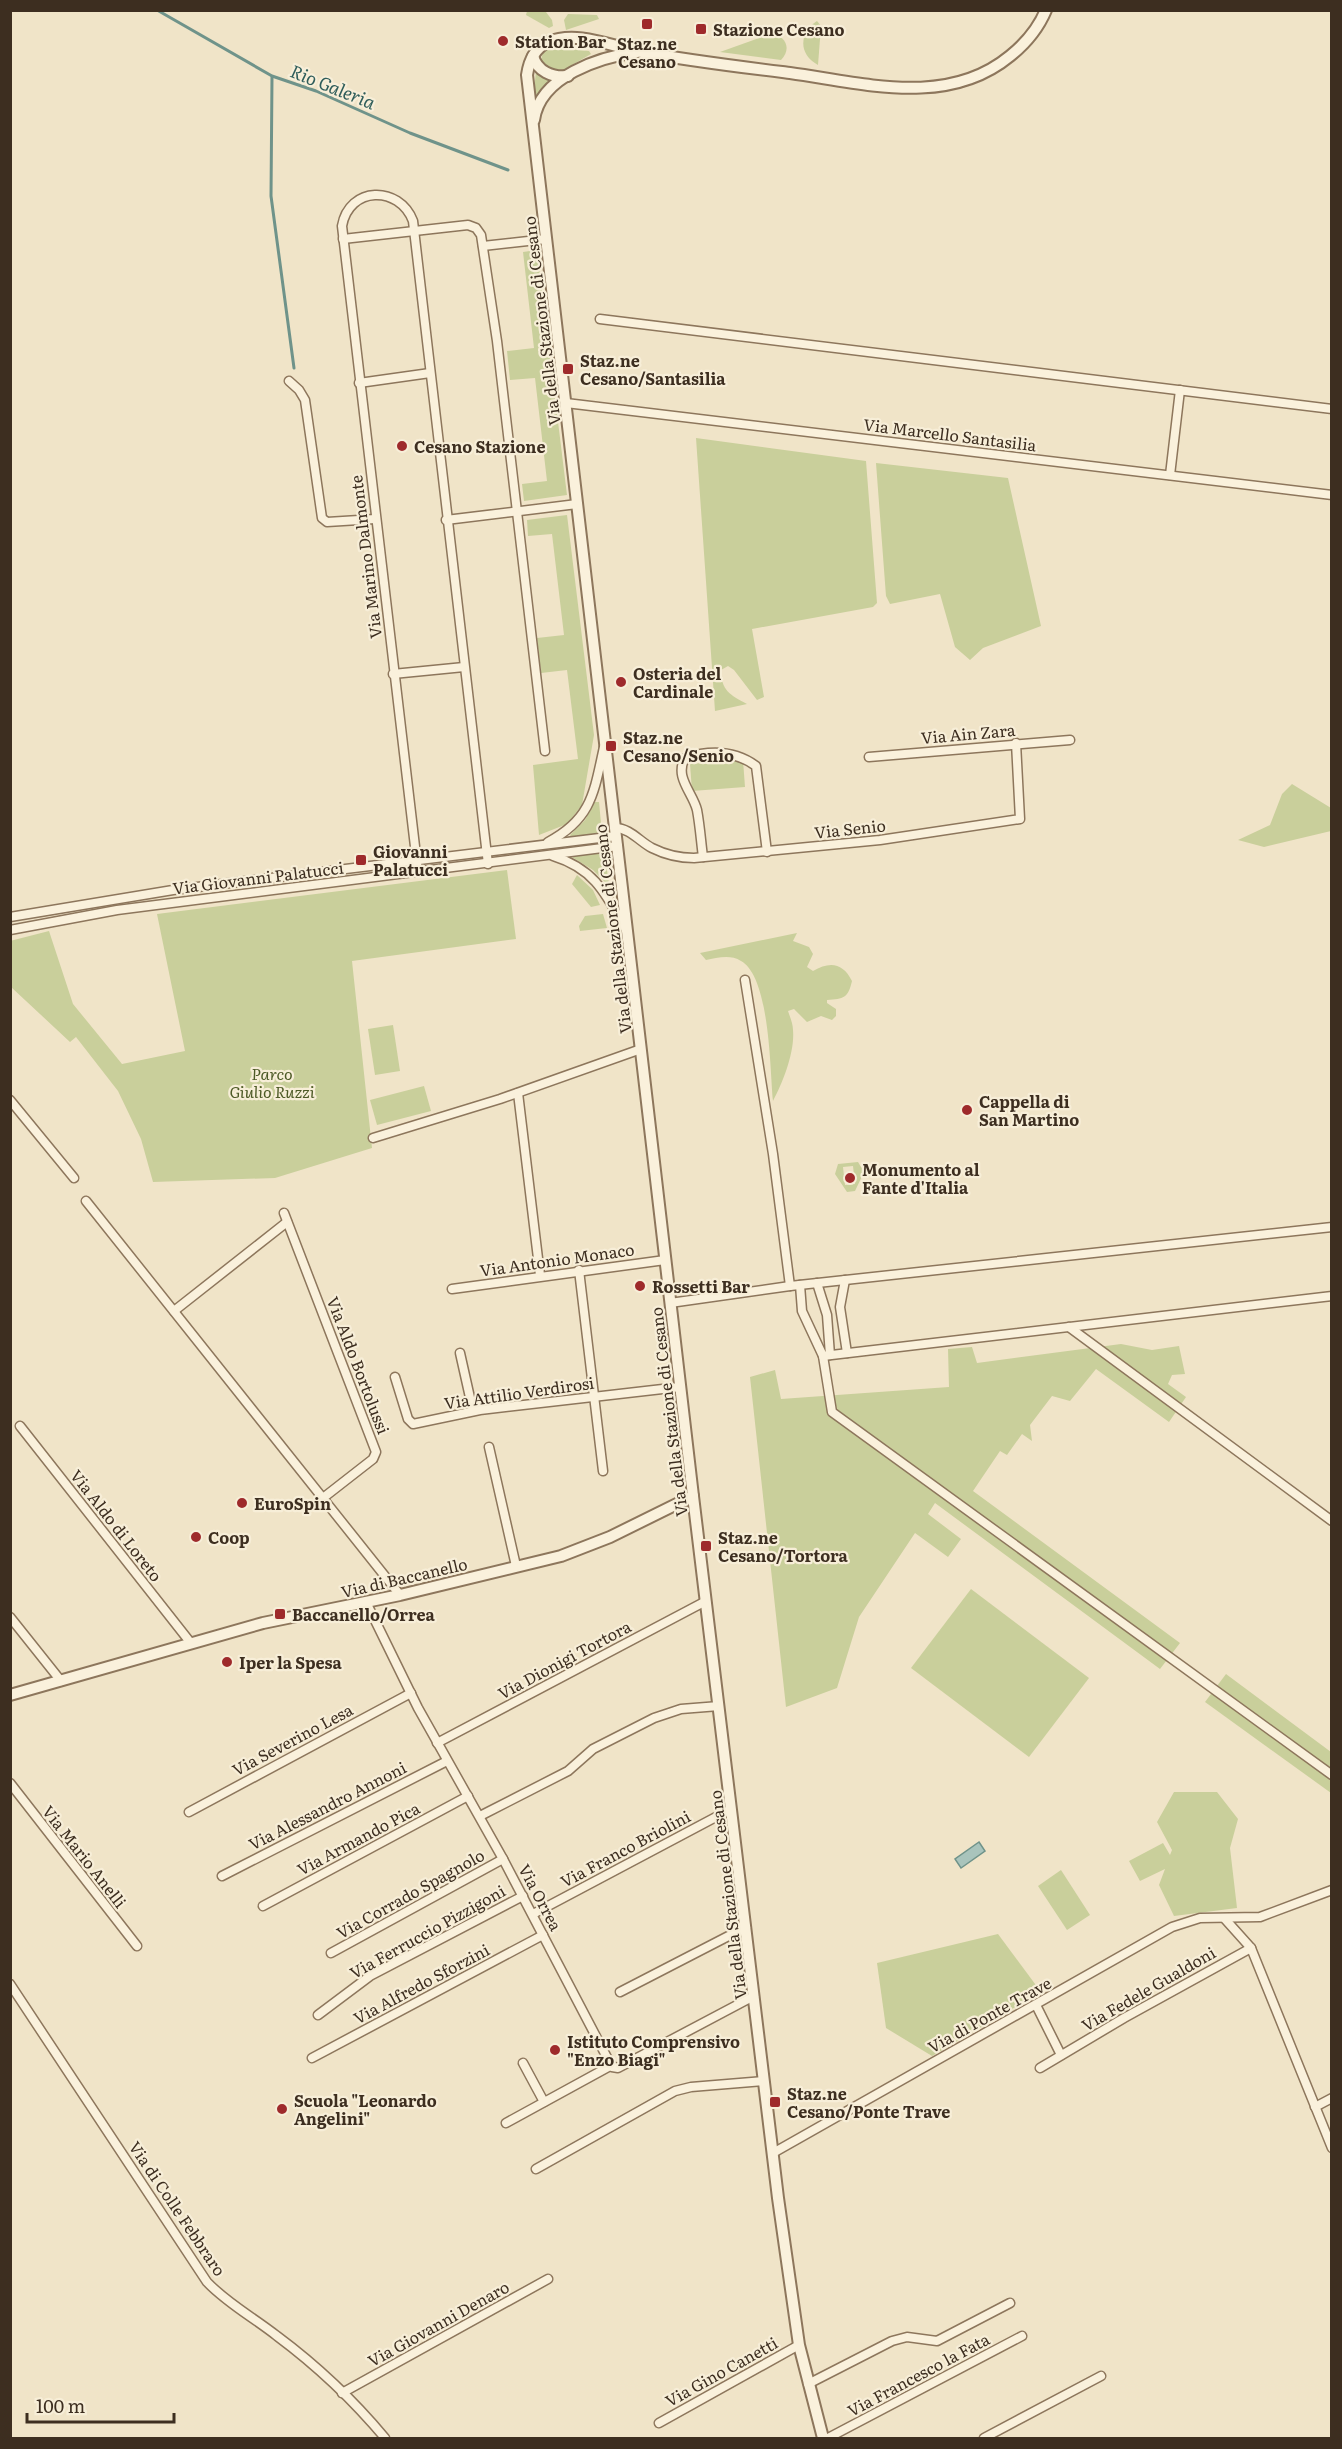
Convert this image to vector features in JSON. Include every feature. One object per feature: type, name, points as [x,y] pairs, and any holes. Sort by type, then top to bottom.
[{"type":"street","name":"Via della Stazione di Cesano","points":[[823,2439],[799,2345],[764,2081],[680,1387],[527,75],[533,56],[548,42],[570,38],[605,42],[640,52],[885,86],[931,88],[962,81],[994,68],[1027,40],[1046,11]]},
{"type":"street","name":"Via della Stazione di Cesano","points":[[533,129],[536,110],[542,100],[568,76],[603,58],[640,52]]},
{"type":"street","points":[[533,56],[537,66],[545,72],[556,76],[568,76]]},
{"type":"street","name":"Via Marino Dalmonte","points":[[418,872],[343,239],[343,221],[349,209],[363,197],[376,194],[389,196],[401,203],[410,215],[414,231],[488,864]]},
{"type":"street","points":[[343,239],[471,226],[479,232],[483,246],[545,751]]},
{"type":"street","points":[[483,246],[546,239]]},
{"type":"street","points":[[600,319],[1332,408]]},
{"type":"street","points":[[359,384],[430,373]]},
{"type":"street","points":[[289,381],[299,390],[305,400],[322,518],[327,522],[375,519]]},
{"type":"street","points":[[1170,475],[1180,390]]},
{"type":"street","name":"Via Marcello Santasilia","points":[[566,403],[1332,495]]},
{"type":"street","points":[[446,520],[577,504]]},
{"type":"street","points":[[393,674],[464,668]]},
{"type":"street","points":[[543,845],[569,831],[585,811],[594,792],[605,739]]},
{"type":"street","name":"Via Ain Zara","points":[[869,757],[1070,740]]},
{"type":"street","name":"Via Senio","points":[[616,837],[627,830],[650,848],[672,856],[703,857],[880,840],[1020,819],[1016,743]]},
{"type":"street","points":[[703,857],[697,808],[682,776],[681,764],[685,758],[696,755],[735,753],[756,766],[767,852]]},
{"type":"street","name":"Via Giovanni Palatucci","points":[[10,917],[184,888],[616,837]]},
{"type":"street","name":"Via Giovanni Palatucci","points":[[10,930],[117,910],[550,855],[616,837]]},
{"type":"street","points":[[550,855],[570,862],[592,876],[609,899],[628,934]]},
{"type":"street","points":[[745,980],[773,1154],[790,1286]]},
{"type":"street","points":[[373,1138],[519,1093],[641,1049]]},
{"type":"street","points":[[519,1093],[540,1275]]},
{"type":"street","points":[[10,1100],[74,1178]]},
{"type":"street","points":[[86,1201],[400,1595]]},
{"type":"street","name":"Via Aldo Bortolussi","points":[[284,1213],[376,1452],[373,1459],[323,1498]]},
{"type":"street","points":[[174,1311],[287,1222]]},
{"type":"street","points":[[670,1302],[790,1286],[1332,1227]]},
{"type":"street","name":"Via Antonio Monaco","points":[[452,1289],[540,1275],[665,1260]]},
{"type":"street","points":[[579,1270],[603,1471]]},
{"type":"street","points":[[845,1280],[840,1307],[847,1353]]},
{"type":"street","points":[[817,1283],[827,1315],[826,1356],[832,1412],[1332,1775]]},
{"type":"street","points":[[800,1285],[802,1311],[826,1356]]},
{"type":"street","points":[[826,1356],[1332,1296]]},
{"type":"street","points":[[1069,1327],[1332,1521]]},
{"type":"street","points":[[460,1353],[473,1412]]},
{"type":"street","name":"Via Attilio Verdirosi","points":[[395,1377],[411,1423],[473,1412],[680,1387]]},
{"type":"street","name":"Via Aldo di Loreto","points":[[20,1426],[190,1642]]},
{"type":"street","points":[[489,1446],[516,1566]]},
{"type":"street","name":"Via di Baccanello","points":[[10,1695],[263,1623],[400,1595],[582,1549],[693,1496]]},
{"type":"street","name":"Via Dionigi Tortora","points":[[436,1743],[706,1601]]},
{"type":"street","name":"Via Orrea","points":[[366,1602],[436,1743],[480,1816],[612,2065]]},
{"type":"street","points":[[10,1617],[61,1681]]},
{"type":"street","name":"Via Severino Lesa","points":[[189,1812],[411,1693]]},
{"type":"street","points":[[480,1816],[568,1771],[595,1747],[654,1718],[681,1708],[719,1706]]},
{"type":"street","name":"Via Alessandro Annoni","points":[[222,1876],[447,1761]]},
{"type":"street","name":"Via Mario Anelli","points":[[10,1783],[137,1946]]},
{"type":"street","name":"Via Armando Pica","points":[[263,1906],[468,1796]]},
{"type":"street","name":"Via Franco Briolini","points":[[533,1914],[731,1809]]},
{"type":"street","name":"Via Corrado Spagnolo","points":[[331,1953],[503,1859]]},
{"type":"street","name":"Via di Ponte Trave","points":[[773,2152],[1181,1923],[1200,1918],[1260,1917],[1332,1890]]},
{"type":"street","name":"Via Ferruccio Pizzigoni","points":[[318,2015],[370,1976],[523,1896]]},
{"type":"street","points":[[1225,1918],[1239,1931],[1251,1948],[1332,2148]]},
{"type":"street","points":[[620,1992],[746,1927]]},
{"type":"street","name":"Via Alfredo Sforzini","points":[[312,2058],[543,1935]]},
{"type":"street","name":"Via Fedele Gualdoni","points":[[1040,2068],[1251,1948]]},
{"type":"street","name":"Via di Colle Febbraro","points":[[10,1984],[207,2282],[230,2303],[298,2353],[342,2393],[385,2439]]},
{"type":"street","points":[[506,2122],[612,2065],[618,2068],[754,1996]]},
{"type":"street","points":[[1036,2005],[1061,2055]]},
{"type":"street","points":[[523,2063],[544,2102]]},
{"type":"street","points":[[536,2169],[673,2092],[691,2087],[764,2081]]},
{"type":"street","points":[[1315,2107],[1332,2098]]},
{"type":"street","name":"Via Giovanni Denaro","points":[[342,2393],[548,2279]]},
{"type":"street","points":[[808,2384],[896,2340],[907,2337],[937,2341],[1010,2303]]},
{"type":"street","name":"Via Francesco la Fata","points":[[828,2439],[1022,2336]]},
{"type":"street","name":"Via Gino Canetti","points":[[659,2423],[799,2345]]},
{"type":"street","points":[[984,2439],[1101,2376]]},
{"type":"green space","points":[[527,11],[546,12],[553,26],[549,28],[526,15]]},
{"type":"green space","points":[[568,14],[597,15],[599,19],[566,30],[564,20]]},
{"type":"green space","points":[[817,21],[821,26],[818,65],[807,55],[803,43],[807,31]]},
{"type":"green space","points":[[770,34],[780,37],[786,43],[786,51],[781,60],[720,52]]},
{"type":"green space","points":[[551,47],[589,51],[591,54],[560,72],[553,72],[541,60],[543,52]]},
{"type":"green space","points":[[536,71],[555,80],[532,109]]},
{"type":"green space","points":[[537,250],[567,495],[524,501],[522,484],[547,481],[535,378],[510,380],[507,351],[534,348],[523,252]]},
{"type":"green space","points":[[696,438],[866,461],[877,603],[873,607],[752,629],[764,697],[757,700],[734,670],[728,666],[721,670],[725,687],[731,695],[747,704],[715,711]]},
{"type":"green space","points":[[876,463],[1008,478],[1041,626],[983,648],[970,660],[955,647],[940,594],[890,604],[886,596]]},
{"type":"green space","points":[[567,515],[594,735],[582,805],[567,824],[539,835],[533,765],[578,759],[567,670],[541,673],[537,638],[564,635],[552,534],[528,536],[527,520]]},
{"type":"green space","points":[[743,760],[745,787],[692,791],[690,764]]},
{"type":"green space","points":[[1292,784],[1331,808],[1331,831],[1264,847],[1238,840],[1270,825],[1282,794]]},
{"type":"green space","points":[[595,802],[599,802],[602,834],[572,838],[570,835],[585,820]]},
{"type":"green space","points":[[604,851],[608,885],[593,870],[572,857]]},
{"type":"green space","name":"Parco Giulio Ruzzi","points":[[507,870],[516,939],[352,961],[372,1148],[275,1178],[153,1182],[141,1139],[118,1091],[76,1037],[70,1042],[11,987],[10,941],[49,931],[73,1004],[122,1064],[185,1051],[157,914]]},
{"type":"green space","points":[[577,875],[593,890],[600,905],[591,907],[572,884]]},
{"type":"green space","points":[[603,914],[607,928],[580,931],[579,926],[585,916]]},
{"type":"green space","points":[[797,933],[793,941],[809,947],[813,954],[807,967],[813,971],[830,965],[840,967],[852,981],[847,994],[838,999],[827,1000],[827,1003],[836,1009],[836,1016],[832,1020],[821,1016],[807,1022],[794,1009],[788,1011],[793,1028],[792,1048],[784,1076],[773,1101],[767,1025],[758,985],[751,970],[737,959],[724,957],[706,960],[700,953]]},
{"type":"green space","points":[[393,1025],[400,1071],[375,1075],[368,1029]]},
{"type":"green space","points":[[424,1086],[431,1111],[377,1125],[370,1100]]},
{"type":"green space","points":[[858,1162],[864,1172],[855,1191],[847,1192],[835,1174],[838,1164]],"holes":[[[853,1166],[855,1184],[845,1185],[843,1167]]]},
{"type":"green space","points":[[1121,1344],[1152,1350],[1179,1346],[1185,1374],[1172,1375],[1168,1384],[1186,1397],[1169,1422],[1096,1369],[1070,1401],[1052,1396],[1030,1425],[1032,1441],[1022,1434],[1007,1455],[1000,1451],[973,1491],[1180,1643],[1160,1669],[935,1503],[928,1514],[961,1539],[948,1557],[915,1533],[859,1617],[837,1688],[786,1707],[750,1377],[775,1370],[781,1399],[949,1387],[948,1349],[972,1347],[977,1363]]},
{"type":"green space","points":[[971,1589],[1089,1678],[1029,1757],[911,1668]]},
{"type":"green space","points":[[1226,1674],[1331,1752],[1331,1793],[1205,1702]]},
{"type":"green space","points":[[1174,1792],[1217,1792],[1238,1819],[1230,1848],[1237,1908],[1174,1916],[1159,1885],[1165,1869],[1140,1881],[1129,1861],[1163,1843],[1170,1855],[1172,1850],[1157,1822]]},
{"type":"green space","points":[[1061,1870],[1090,1915],[1067,1930],[1038,1886]]},
{"type":"green space","points":[[998,1934],[1041,1992],[932,2056],[886,2028],[877,1963]]},
{"type":"water","points":[[979,1842],[985,1851],[961,1868],[955,1859]]},
{"type":"waterway","name":"Rio Galeria","points":[[157,10],[272,76],[316,91],[410,133],[508,170]]},
{"type":"waterway","points":[[272,77],[271,196],[294,368]]},
{"type":"place","name":"Staz.ne Cesano","points":[[647,24]]},
{"type":"place","name":"Stazione Cesano","points":[[701,29]]},
{"type":"place","name":"Station Bar","points":[[503,41]]},
{"type":"place","name":"Staz.ne Cesano/Santasilia","points":[[568,369]]},
{"type":"place","name":"Cesano Stazione","points":[[402,446]]},
{"type":"place","name":"Osteria del Cardinale","points":[[621,682]]},
{"type":"place","name":"Staz.ne Cesano/Senio","points":[[611,746]]},
{"type":"place","name":"Giovanni Palatucci","points":[[361,860]]},
{"type":"place","name":"Cappella di San Martino","points":[[967,1110]]},
{"type":"place","name":"Monumento al Fante d'Italia","points":[[850,1178]]},
{"type":"place","name":"Rossetti Bar","points":[[640,1286]]},
{"type":"place","name":"EuroSpin","points":[[242,1503]]},
{"type":"place","name":"Coop","points":[[196,1537]]},
{"type":"place","name":"Staz.ne Cesano/Tortora","points":[[706,1546]]},
{"type":"place","name":"Baccanello/Orrea","points":[[280,1614]]},
{"type":"place","name":"Iper la Spesa","points":[[227,1662]]},
{"type":"place","name":"Istituto Comprensivo \"Enzo Biagi\"","points":[[555,2050]]},
{"type":"place","name":"Staz.ne Cesano/Ponte Trave","points":[[775,2102]]},
{"type":"place","name":"Scuola \"Leonardo Angelini\"","points":[[282,2109]]}]
